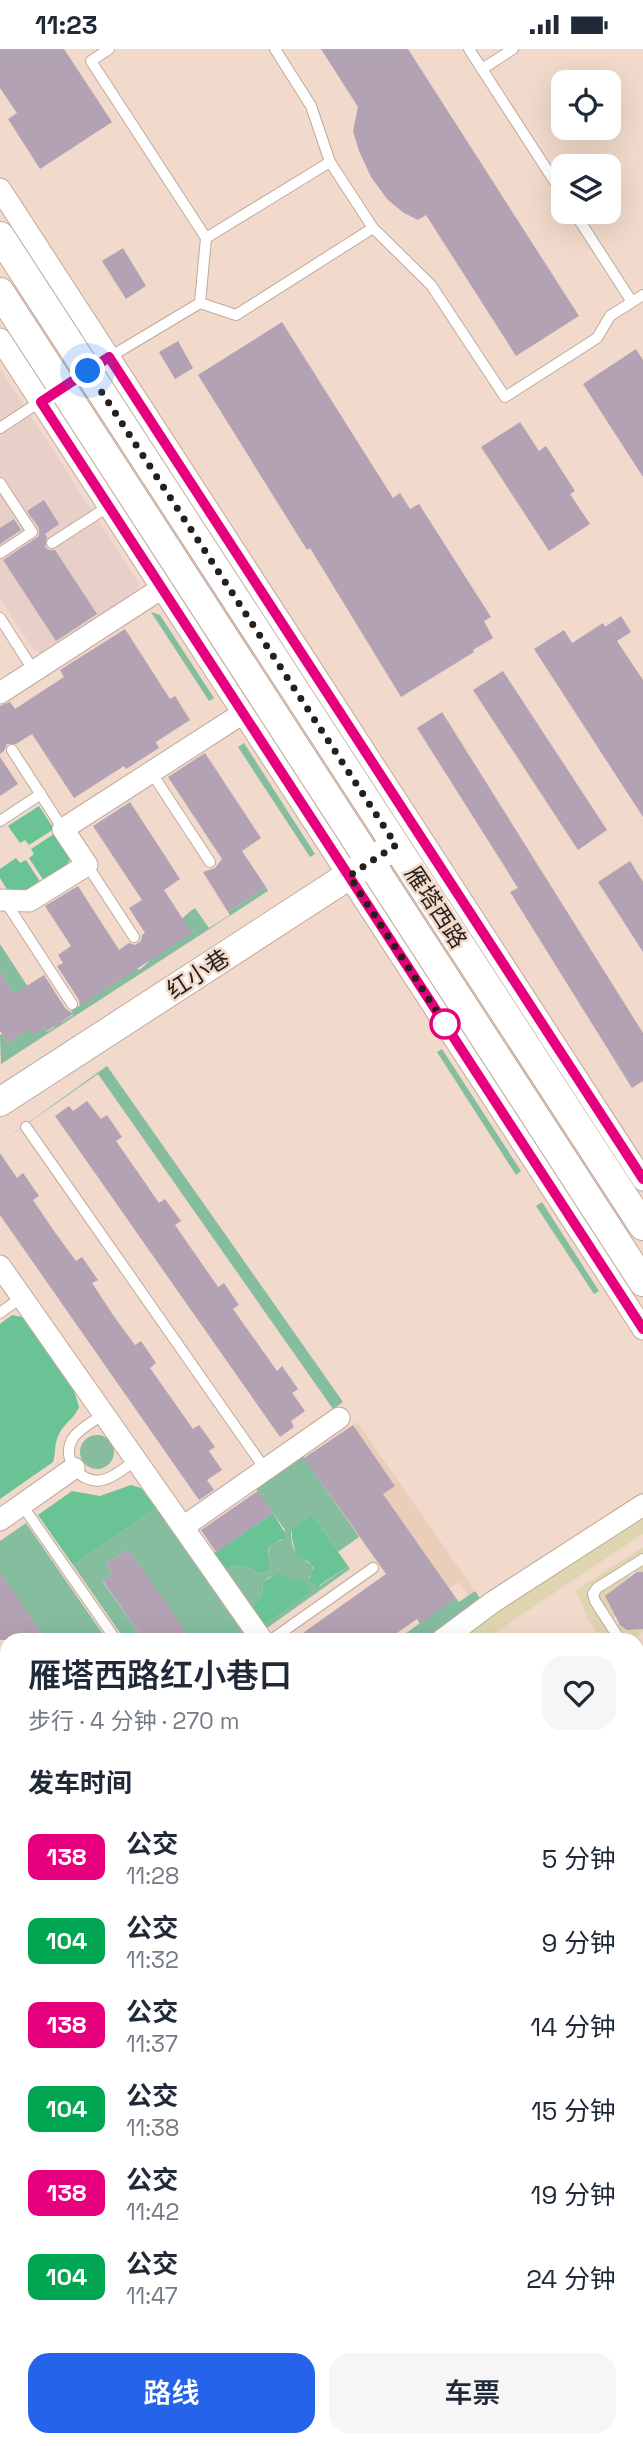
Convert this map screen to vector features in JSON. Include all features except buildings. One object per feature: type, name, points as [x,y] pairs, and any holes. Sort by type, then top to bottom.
[{"type":"main road","name":"雁塔西路","points":[[0,236],[75,379],[359,869],[583,1189],[643,1282]]},
{"type":"main road","name":"雁塔西路","points":[[0,292],[75,379],[396,845],[627,1161],[643,1226]]},
{"type":"main road","name":"红小巷","points":[[0,1102],[396,845]]},
{"type":"street","points":[[0,189],[75,379],[109,506],[243,713],[359,869],[643,1329]]},
{"type":"street","points":[[0,339],[75,379],[627,1161],[643,1179]]},
{"type":"street","points":[[0,693],[162,588]]},
{"type":"street","points":[[2,898],[25,902],[36,898],[87,865],[63,829],[243,713]]},
{"type":"street","points":[[583,1189],[627,1161]]},
{"type":"street","points":[[0,1266],[257,1633]]},
{"type":"street","points":[[183,1527],[339,1417]]},
{"type":"street","points":[[0,1520],[74,1468]]},
{"type":"street","points":[[452,1633],[643,1504]]},
{"type":"lane","points":[[109,49],[91,61],[206,238],[200,303]]},
{"type":"lane","points":[[275,49],[311,106],[330,162],[373,228],[430,285],[505,397],[597,338],[610,316],[643,295]]},
{"type":"lane","points":[[468,49],[551,176]]},
{"type":"lane","points":[[482,69],[513,49]]},
{"type":"lane","points":[[206,238],[330,162]]},
{"type":"lane","points":[[582,224],[632,302]]},
{"type":"lane","points":[[0,428],[200,303],[236,315],[373,228]]},
{"type":"lane","points":[[0,483],[32,532],[0,553]]},
{"type":"lane","points":[[52,543],[109,506]]},
{"type":"lane","points":[[0,618],[34,671]]},
{"type":"lane","points":[[12,750],[63,829]]},
{"type":"lane","points":[[151,772],[210,862]]},
{"type":"lane","points":[[0,821],[41,795]]},
{"type":"lane","points":[[87,865],[134,937]]},
{"type":"lane","points":[[2,898],[72,1004]]},
{"type":"lane","points":[[26,1127],[265,1469]]},
{"type":"lane","points":[[0,1313],[22,1297]]},
{"type":"lane","points":[[104,1414],[73,1438],[69,1448],[74,1468],[82,1477],[103,1480],[136,1460]]},
{"type":"lane","points":[[22,1505],[111,1633]]},
{"type":"lane","points":[[616,1633],[593,1594],[597,1588],[643,1559]]},
{"type":"lane","points":[[281,1633],[373,1568]]},
{"type":"shaded area","points":[[0,368],[139,584],[135,592],[40,653],[33,650],[0,599]]},
{"type":"shaded area","points":[[357,1422],[475,1591],[469,1596],[459,1582],[449,1589],[383,1494],[395,1486],[353,1425]]},
{"type":"green space","points":[[151,612],[160,615],[214,698],[209,701]]},
{"type":"green space","points":[[244,743],[315,854],[310,857],[238,747]]},
{"type":"green space","points":[[39,806],[54,829],[29,845],[25,840],[20,843],[8,826]]},
{"type":"green space","points":[[57,832],[71,856],[64,868],[44,881],[29,858],[34,854],[31,849]]},
{"type":"green space","points":[[16,858],[20,863],[26,860],[41,883],[23,895],[8,891],[0,878],[0,869]]},
{"type":"green space","points":[[266,887],[268,891],[1,1064],[0,1035],[2,1034],[8,1043],[20,1035],[27,1025],[44,1028],[47,1032],[55,1027],[52,1022],[62,1022],[73,1015],[71,1011],[120,980],[135,965],[139,970],[147,964],[178,923],[195,908],[209,928]]},
{"type":"green space","points":[[0,944],[32,993],[19,1002],[0,972]]},
{"type":"green space","points":[[442,1049],[521,1171],[516,1175],[437,1052]]},
{"type":"green space","points":[[107,1066],[343,1402],[333,1409],[98,1074],[0,1143]]},
{"type":"green space","points":[[542,1202],[599,1291],[594,1294],[536,1206]]},
{"type":"green space","points":[[12,1315],[22,1317],[74,1391],[79,1407],[59,1434],[53,1462],[0,1499],[0,1324]]},
{"type":"green space","points":[[97,1435],[109,1440],[114,1452],[109,1464],[97,1469],[85,1464],[80,1452],[85,1440]]},
{"type":"green space","points":[[303,1456],[359,1537],[338,1552],[312,1515],[291,1532],[292,1545],[296,1552],[312,1565],[314,1572],[309,1578],[320,1586],[348,1566],[350,1569],[267,1628],[264,1625],[308,1594],[308,1585],[274,1575],[263,1582],[262,1594],[252,1608],[225,1569],[241,1565],[261,1574],[269,1571],[269,1550],[273,1544],[282,1540],[285,1530],[256,1489]]},
{"type":"green space","points":[[131,1485],[141,1488],[156,1508],[73,1565],[38,1515],[72,1491],[100,1496]]},
{"type":"green space","points":[[156,1508],[243,1633],[186,1633],[128,1549],[106,1564],[113,1574],[103,1582],[139,1633],[120,1633],[73,1565]]},
{"type":"green space","points":[[273,1513],[285,1533],[284,1538],[269,1549],[269,1571],[261,1574],[241,1565],[225,1569],[214,1553]]},
{"type":"green space","points":[[312,1515],[348,1566],[317,1587],[309,1581],[314,1568],[296,1555],[292,1538],[292,1529]]},
{"type":"green space","points":[[26,1523],[102,1633],[42,1633],[0,1573],[0,1541]]},
{"type":"green space","points":[[276,1574],[304,1581],[310,1590],[307,1595],[264,1625],[252,1608],[262,1594],[263,1582]]},
{"type":"green space","points":[[475,1591],[480,1598],[434,1633],[406,1633],[456,1598],[459,1602]]},
{"type":"sand","points":[[643,1491],[643,1534],[494,1633],[434,1633],[487,1592]]},
{"type":"sand","points":[[643,1547],[643,1572],[639,1574],[633,1571],[629,1574],[629,1580],[607,1598],[616,1614],[613,1620],[616,1624],[643,1622],[642,1633],[597,1633],[588,1619],[576,1590]]},
{"type":"bus line","name":"138","points":[[643,1179],[109,357],[41,402],[643,1329]]},
{"type":"route","points":[[88,371],[396,845],[349,876],[445,1024]]}]
